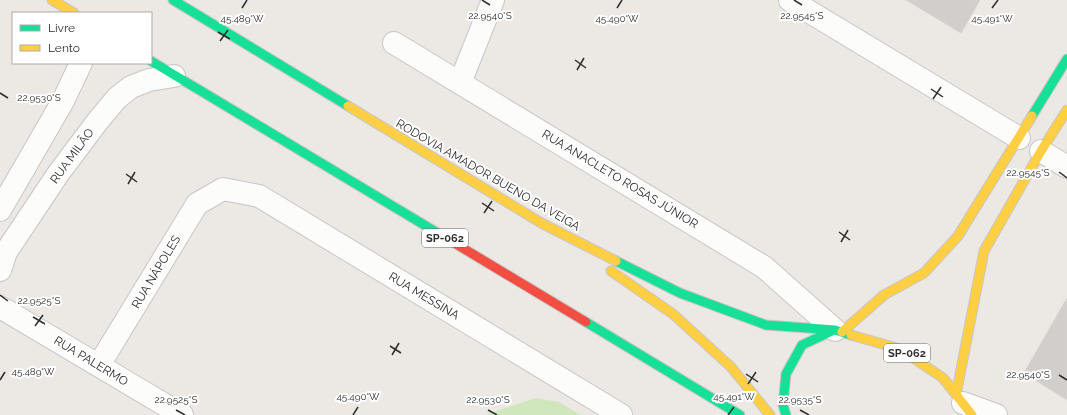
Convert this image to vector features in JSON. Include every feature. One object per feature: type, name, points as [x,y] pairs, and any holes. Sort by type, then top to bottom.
[{"type":"main road","points":[[52,0],[72,12]]},
{"type":"main road","name":"RODOVIA AMADOR BUENO DA VEIGA","points":[[172,0],[543,224],[680,293],[766,326],[838,331],[900,349],[943,378],[963,407]]},
{"type":"main road","points":[[786,415],[783,405],[786,374],[802,345],[838,331],[884,295],[924,273],[958,236],[1067,59]]},
{"type":"main road","name":"SP-062","points":[[152,62],[740,415]]},
{"type":"main road","points":[[963,407],[984,251],[1041,151],[1067,110]]},
{"type":"main road","name":"SP-062","points":[[543,224],[673,314],[731,367],[770,415]]},
{"type":"street","points":[[460,83],[493,0]]},
{"type":"street","points":[[790,0],[1019,138]]},
{"type":"street","name":"RUA ANACLETO ROSAS JÚNIOR","points":[[394,43],[764,267],[838,331]]},
{"type":"street","points":[[0,210],[63,101],[82,64]]},
{"type":"street","name":"RUA MILÃO","points":[[0,270],[6,252],[58,174],[117,98],[131,87],[149,80],[174,76]]},
{"type":"street","points":[[1041,151],[1067,167]]},
{"type":"street","name":"RUA NÁPOLES","points":[[99,365],[197,204],[223,189]]},
{"type":"street","name":"RUA MESSINA","points":[[223,189],[258,196],[621,415]]},
{"type":"street","name":"RUA PALERMO","points":[[0,307],[182,415]]},
{"type":"street","points":[[963,407],[996,415]]},
{"type":"green space","points":[[535,398],[559,402],[581,415],[485,415]]},
{"type":"building","points":[[906,0],[980,0],[961,33]]},
{"type":"building","points":[[1067,298],[1067,400],[1024,373]]},
{"type":"traffic: fast","points":[[173,0],[348,106]]},
{"type":"traffic: fast","points":[[1032,116],[1067,59]]},
{"type":"traffic: fast","points":[[152,62],[451,241]]},
{"type":"traffic: fast","points":[[616,261],[680,293],[766,325],[835,330],[851,335]]},
{"type":"traffic: fast","points":[[586,322],[740,415]]},
{"type":"traffic: fast","points":[[786,415],[783,405],[786,374],[802,345],[832,331]]},
{"type":"traffic: slow","points":[[52,0],[72,12]]},
{"type":"traffic: slow","points":[[348,106],[543,224],[616,261]]},
{"type":"traffic: slow","points":[[956,395],[984,251],[1041,151],[1067,110]]},
{"type":"traffic: slow","points":[[842,332],[884,295],[924,273],[958,236],[1032,116]]},
{"type":"traffic: slow","points":[[611,271],[673,314],[731,367],[770,415]]},
{"type":"traffic: slow","points":[[851,335],[900,349],[943,378],[972,415]]},
{"type":"traffic: jam","points":[[451,241],[586,322]]}]
